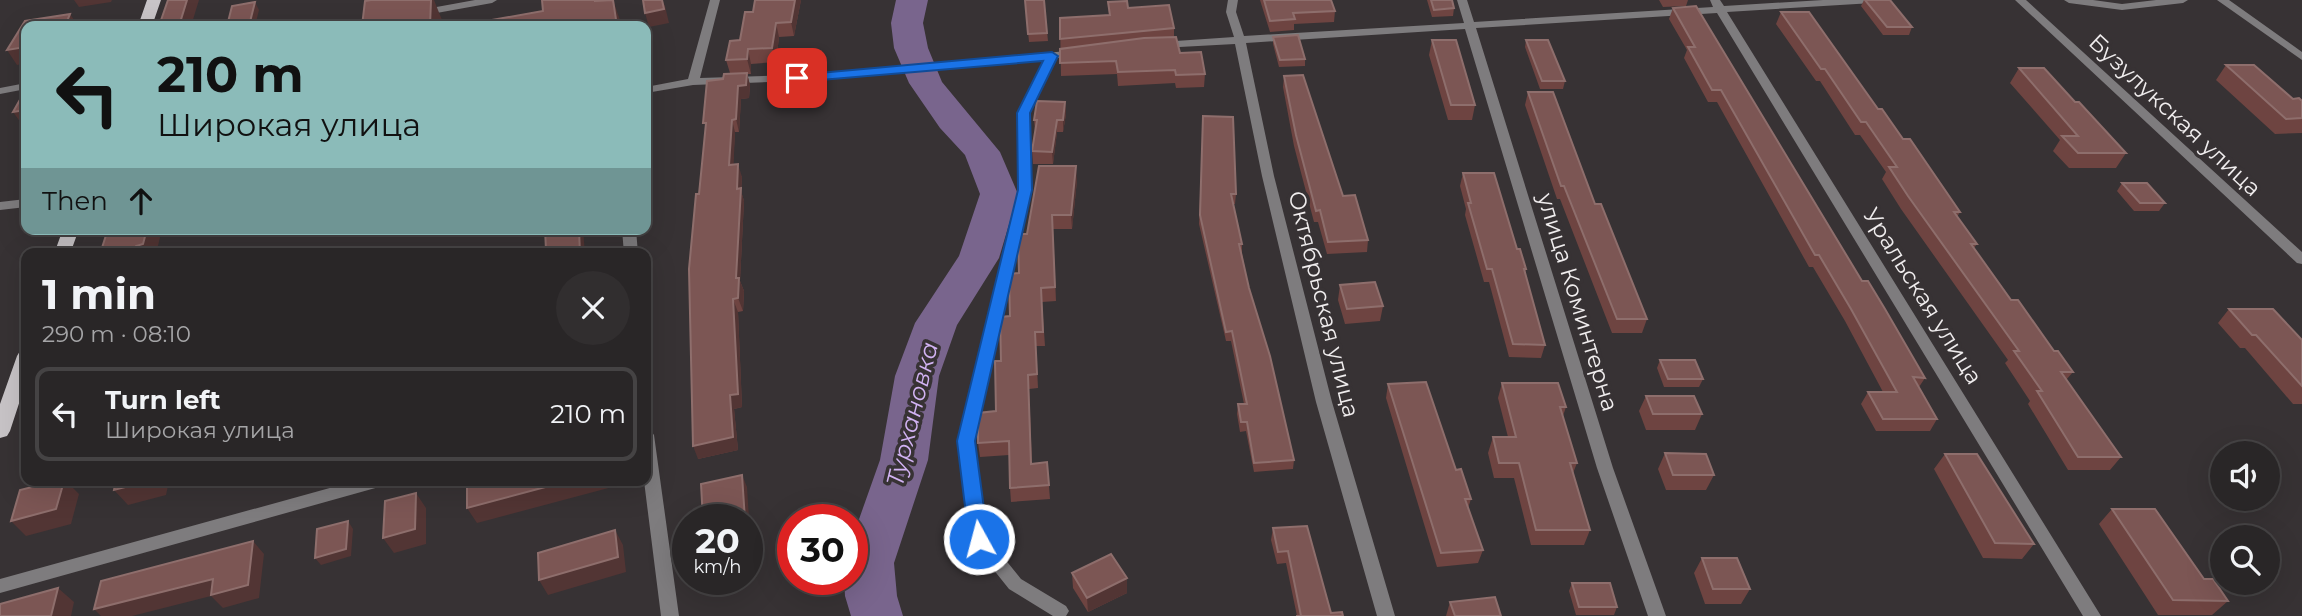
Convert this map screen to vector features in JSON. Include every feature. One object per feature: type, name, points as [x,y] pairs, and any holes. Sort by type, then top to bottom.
[{"type":"main road","points":[[147,21],[154,0]]},
{"type":"main road","points":[[0,431],[21,370]]},
{"type":"street","points":[[405,15],[455,3],[492,0]]},
{"type":"street","points":[[693,82],[715,0]]},
{"type":"street","name":"Октябрьская улица","points":[[1233,0],[1231,12],[1240,40],[1268,176],[1324,402],[1386,616]]},
{"type":"street","name":"улица Коминтерна","points":[[1462,0],[1605,468],[1657,616]]},
{"type":"street","points":[[1144,46],[1470,25],[1717,4],[1873,0]]},
{"type":"street","name":"Бузулукская улица","points":[[2020,0],[2302,260]]},
{"type":"street","points":[[2069,0],[2122,7],[2183,0]]},
{"type":"street","points":[[2222,0],[2302,57]]},
{"type":"street","name":"Уральская улица","points":[[1717,4],[2092,616]]},
{"type":"street","points":[[374,21],[393,18]]},
{"type":"street","points":[[651,89],[693,82],[797,78],[1014,61],[1091,52]]},
{"type":"street","points":[[1052,56],[1023,113],[1025,190],[966,441],[979,539],[1014,584],[1060,611]]},
{"type":"street","points":[[0,91],[21,87]]},
{"type":"street","points":[[0,206],[21,204]]},
{"type":"street","points":[[651,473],[670,616]]},
{"type":"street","points":[[0,586],[361,486]]},
{"type":"building","points":[[168,0],[187,0],[181,21],[161,21]]},
{"type":"building","points":[[431,0],[430,21],[363,21],[365,1]]},
{"type":"building","points":[[542,0],[613,0],[616,21],[486,21],[543,11]]},
{"type":"building","points":[[643,0],[662,0],[664,9],[645,13]]},
{"type":"building","points":[[755,0],[795,0],[791,22],[776,23],[772,48],[748,49],[747,59],[726,60],[730,41],[740,40],[745,12],[753,12]]},
{"type":"building","points":[[1025,0],[1044,0],[1047,33],[1028,34]]},
{"type":"building","points":[[1264,0],[1331,0],[1335,11],[1293,13],[1295,19],[1270,21]]},
{"type":"building","points":[[1431,0],[1452,0],[1454,8],[1434,10]]},
{"type":"building","points":[[1865,0],[1890,0],[1912,27],[1887,27]]},
{"type":"building","points":[[1127,1],[1128,8],[1169,5],[1174,28],[1060,39],[1060,18],[1110,15],[1108,2]]},
{"type":"building","points":[[255,2],[250,21],[228,21],[232,6]]},
{"type":"building","points":[[1696,6],[1862,281],[1868,281],[1885,309],[1925,378],[1913,377],[1937,419],[1883,419],[1868,392],[1897,392],[1721,90],[1712,90],[1688,47],[1695,47],[1673,8]]},
{"type":"building","points":[[1781,12],[1809,12],[1878,109],[1882,109],[1903,139],[1910,139],[1960,212],[1954,212],[1977,244],[1971,244],[2011,300],[2018,300],[2054,351],[2058,351],[2073,372],[2061,372],[2121,457],[2078,457],[2037,391],[2042,391],[2014,351],[2019,351],[1889,167],[1897,167],[1866,122],[1861,122]]},
{"type":"building","points":[[70,14],[67,21],[25,21]]},
{"type":"building","points":[[21,27],[21,48],[7,50]]},
{"type":"building","points":[[1298,35],[1305,59],[1280,60],[1273,37]]},
{"type":"building","points":[[1176,37],[1180,53],[1201,52],[1205,74],[1176,75],[1175,70],[1118,72],[1116,61],[1060,63],[1060,49],[1144,38]]},
{"type":"building","points":[[1432,40],[1456,40],[1475,105],[1451,105]]},
{"type":"building","points":[[1526,40],[1548,40],[1565,81],[1542,81]]},
{"type":"building","points":[[2226,65],[2254,65],[2293,99],[2299,98],[2302,101],[2302,118],[2286,119]]},
{"type":"building","points":[[2019,68],[2044,68],[2126,153],[2078,153],[2062,136],[2078,136]]},
{"type":"building","points":[[747,73],[746,85],[738,86],[736,119],[732,120],[729,165],[738,164],[737,189],[741,188],[736,278],[739,278],[738,298],[733,299],[738,394],[730,395],[733,437],[693,446],[689,269],[706,123],[703,123],[707,81],[723,79],[724,74]]},
{"type":"building","points":[[1303,75],[1343,196],[1355,195],[1368,240],[1328,242],[1320,210],[1316,211],[1284,76]]},
{"type":"building","points":[[1528,92],[1553,92],[1595,204],[1601,204],[1647,319],[1617,319],[1564,186],[1561,186]]},
{"type":"building","points":[[21,98],[21,111],[13,112]]},
{"type":"building","points":[[1037,101],[1065,102],[1063,120],[1057,120],[1052,152],[1032,151]]},
{"type":"building","points":[[1203,116],[1233,117],[1236,194],[1231,194],[1242,244],[1239,244],[1270,356],[1294,460],[1254,463],[1247,422],[1241,422],[1238,404],[1247,404],[1232,331],[1226,332],[1200,215]]},
{"type":"building","points":[[1039,166],[1076,166],[1071,215],[1052,215],[1055,287],[1041,288],[1043,332],[1035,332],[1037,374],[1028,375],[1031,464],[1047,462],[1049,485],[1010,488],[1009,441],[978,443],[978,413],[996,411],[995,361],[1001,361],[1000,317],[1010,316],[1009,278],[1010,274],[1019,273],[1018,237],[1019,234],[1027,234]]},
{"type":"building","points":[[1463,173],[1494,173],[1517,249],[1520,249],[1526,269],[1545,345],[1513,344],[1492,269],[1487,269],[1468,203],[1471,203]]},
{"type":"building","points":[[2122,183],[2147,183],[2165,203],[2140,203]]},
{"type":"building","points":[[106,235],[145,235],[143,244],[136,248],[102,248]]},
{"type":"building","points":[[545,235],[579,235],[580,248],[546,248]]},
{"type":"building","points":[[1375,282],[1383,306],[1347,309],[1340,285]]},
{"type":"building","points":[[2229,309],[2273,309],[2302,340],[2302,386],[2256,335],[2252,335]]},
{"type":"building","points":[[1660,360],[1695,360],[1703,379],[1668,379]]},
{"type":"building","points":[[1426,382],[1456,470],[1461,469],[1471,499],[1465,499],[1483,550],[1441,553],[1388,384]]},
{"type":"building","points":[[1502,383],[1558,383],[1566,407],[1560,407],[1577,463],[1570,463],[1590,530],[1536,530],[1519,463],[1499,463],[1493,437],[1516,437]]},
{"type":"building","points":[[1646,396],[1694,396],[1702,414],[1653,414]]},
{"type":"building","points":[[1665,453],[1706,454],[1714,475],[1673,475]]},
{"type":"building","points":[[1945,454],[1977,454],[2034,544],[1995,543]]},
{"type":"building","points":[[742,475],[744,504],[702,504],[701,484]]},
{"type":"building","points":[[36,486],[63,486],[56,509],[11,521],[20,490]]},
{"type":"building","points":[[467,486],[549,486],[467,508]]},
{"type":"building","points":[[416,493],[415,529],[383,538],[385,501]]},
{"type":"building","points":[[2112,509],[2155,509],[2204,579],[2210,579],[2210,595],[2224,595],[2228,601],[2173,600]]},
{"type":"building","points":[[348,521],[346,549],[315,558],[317,529]]},
{"type":"building","points":[[1307,526],[1331,613],[1342,612],[1343,616],[1301,616],[1288,551],[1278,552],[1273,528]]},
{"type":"building","points":[[615,530],[618,557],[539,580],[538,553]]},
{"type":"building","points":[[253,541],[248,585],[211,595],[213,579],[94,609],[101,581]]},
{"type":"building","points":[[1111,554],[1127,578],[1087,598],[1072,573]]},
{"type":"building","points":[[1702,558],[1737,558],[1750,589],[1713,589]]},
{"type":"building","points":[[1572,583],[1610,583],[1617,607],[1579,607]]},
{"type":"building","points":[[58,588],[51,616],[0,616],[0,604]]},
{"type":"building","points":[[1495,597],[1501,616],[1455,616],[1450,602]]},
{"type":"waterway","name":"Турхановка","points":[[877,616],[871,596],[869,563],[904,460],[917,376],[936,323],[979,258],[999,194],[982,152],[953,120],[926,83],[911,48],[907,23],[912,0]]},
{"type":"route","points":[[797,78],[1052,56],[1023,113],[1025,190],[966,441],[979,539]]}]
